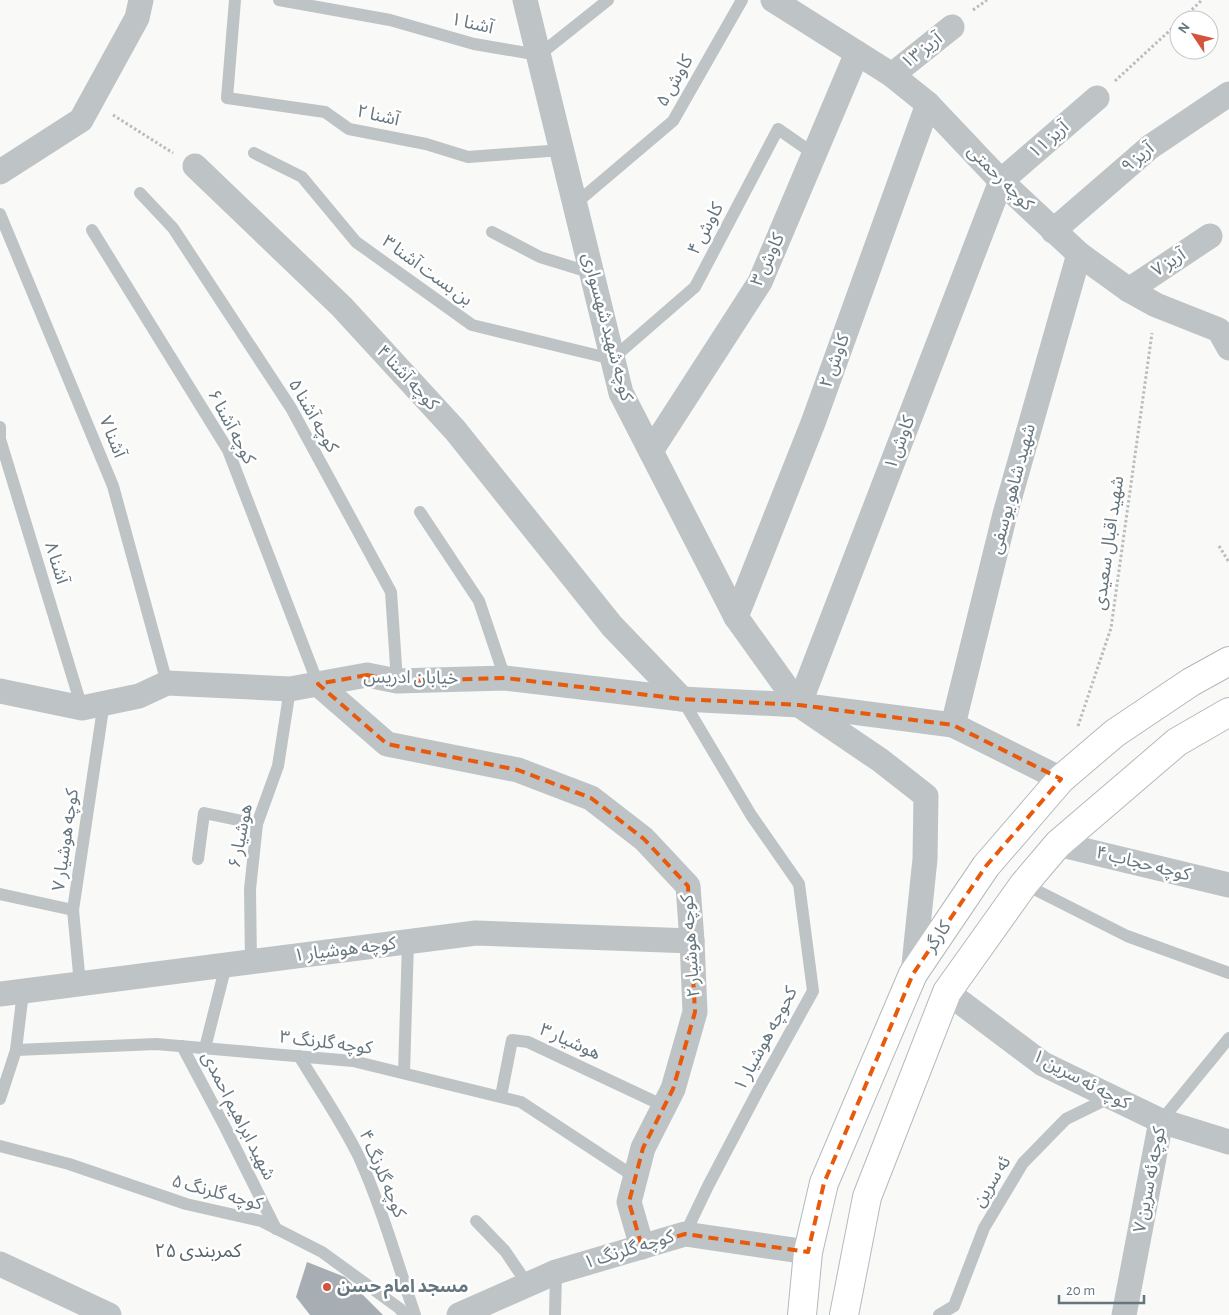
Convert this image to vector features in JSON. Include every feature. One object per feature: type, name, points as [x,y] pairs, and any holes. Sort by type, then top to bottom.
[{"type":"main road","name":"کارگر","points":[[802,1315],[808,1252],[824,1182],[913,974],[986,866],[1061,779],[1115,733],[1191,682],[1229,661]]},
{"type":"main road","points":[[844,1315],[867,1197],[947,992],[1024,884],[1058,844],[1177,742],[1229,712]]},
{"type":"street","points":[[0,172],[81,120],[137,18],[141,0]]},
{"type":"street","name":"کوچه شهید شهسواری","points":[[525,0],[621,393],[736,617],[799,705]]},
{"type":"street","name":"کوچه رحمتی","points":[[783,3],[892,75],[928,104],[1001,181],[1078,254],[1129,290],[1156,305],[1219,330],[1229,348]]},
{"type":"street","name":"آریز ۱۳","points":[[892,75],[952,28]]},
{"type":"street","name":"کاوش ۳","points":[[651,451],[760,282],[857,53]]},
{"type":"street","name":"آریز ۹","points":[[1053,231],[1150,147],[1229,94]]},
{"type":"street","name":"آریز ۱۱","points":[[1001,181],[1097,98]]},
{"type":"street","name":"کاوش ۲","points":[[736,617],[813,423],[928,104]]},
{"type":"street","name":"کوچه آشنا ۴","points":[[195,166],[342,307],[455,430],[612,626],[682,699]]},
{"type":"street","name":"کاوش ۱","points":[[799,705],[1001,181]]},
{"type":"street","name":"آریز ۷","points":[[1129,290],[1210,236]]},
{"type":"street","name":"شهید شاهو یوسفی","points":[[953,725],[1005,514],[1078,254]]},
{"type":"street","name":"خیابان ادریس","points":[[0,691],[93,705],[139,696],[167,683],[290,689],[367,675],[397,681],[505,678],[682,699],[799,705],[953,725],[1061,779]]},
{"type":"street","name":"کوچه هوشیار ۲","points":[[318,684],[387,744],[518,770],[591,798],[644,839],[688,886],[695,1012],[673,1089],[643,1148],[629,1202],[642,1246]]},
{"type":"street","points":[[799,705],[880,760],[926,796],[925,859],[913,974]]},
{"type":"street","name":"کوچه حجاب ۴","points":[[1058,844],[1229,885]]},
{"type":"street","name":"کوچه هوشیار ۱","points":[[12,993],[476,933],[692,941]]},
{"type":"street","name":"کوچه ئه سرین ۱","points":[[947,992],[1043,1064],[1161,1120],[1229,1142]]},
{"type":"street","name":"کوچه ئه سرین ۷","points":[[1124,1315],[1161,1120]]},
{"type":"street","name":"کوچه گلرنگ ۱","points":[[459,1315],[556,1272],[685,1234],[808,1252]]},
{"type":"street","points":[[0,1264],[109,1315]]},
{"type":"lane","name":"آشنا ۲","points":[[235,0],[227,98],[326,112],[349,129],[426,144],[468,157],[562,150]]},
{"type":"lane","name":"آشنا ۱","points":[[280,0],[390,20],[474,44],[539,55]]},
{"type":"lane","points":[[539,55],[608,0]]},
{"type":"lane","name":"کاوش ۵","points":[[575,204],[673,121],[742,0]]},
{"type":"lane","name":"کاوش ۴","points":[[612,359],[695,286],[778,130],[814,154]]},
{"type":"lane","name":"بن بست آشنا ۳","points":[[254,153],[302,177],[356,242],[472,326],[612,359]]},
{"type":"lane","name":"کوچه آشنا ۵","points":[[140,194],[173,228],[291,408],[391,592],[397,681]]},
{"type":"lane","name":"آشنا ۷","points":[[0,214],[112,486],[167,683]]},
{"type":"lane","name":"کوچه آشنا ۶","points":[[92,230],[228,450],[318,684]]},
{"type":"lane","points":[[492,232],[540,257],[592,273]]},
{"type":"lane","name":"آشنا ۸","points":[[0,427],[0,439],[93,705]]},
{"type":"lane","points":[[420,512],[480,602],[505,678]]},
{"type":"lane","name":"هوشیار ۶","points":[[251,962],[250,889],[258,824],[278,766],[290,689]]},
{"type":"lane","name":"کحوچه هوشیار ۱","points":[[682,699],[751,815],[799,884],[813,991],[721,1160],[685,1234]]},
{"type":"lane","name":"کوچه هوشیار ۷","points":[[80,984],[73,910],[93,705]]},
{"type":"lane","points":[[198,859],[204,813],[258,824]]},
{"type":"lane","points":[[1024,884],[1128,936],[1229,973]]},
{"type":"lane","points":[[0,894],[73,910]]},
{"type":"lane","points":[[404,1073],[408,942]]},
{"type":"lane","points":[[206,1048],[226,965]]},
{"type":"lane","points":[[0,1099],[16,1050],[12,993]]},
{"type":"lane","name":"کوچه ئه سرین ۷","points":[[1161,1120],[1229,1038]]},
{"type":"lane","name":"هوشیار ۳","points":[[501,1096],[512,1040],[528,1042],[664,1106]]},
{"type":"lane","name":"کوچه گلرنگ ۳","points":[[16,1050],[156,1044],[353,1061],[521,1102],[635,1177]]},
{"type":"lane","name":"شهید ابراهیم احمدی","points":[[182,1046],[276,1229]]},
{"type":"lane","name":"کوچه گلرنگ ۴","points":[[299,1056],[335,1114],[358,1157],[384,1222],[414,1315]]},
{"type":"lane","name":"ئه سرین","points":[[939,1315],[954,1306],[984,1228],[1023,1163],[1066,1119],[1111,1097]]},
{"type":"lane","name":"کوچه گلرنگ ۵","points":[[0,1146],[68,1164],[186,1204],[261,1221],[322,1252],[399,1308],[405,1315]]},
{"type":"lane","points":[[476,1221],[505,1252],[528,1285]]},
{"type":"lane","points":[[555,1315],[556,1272]]},
{"type":"path","points":[[1192,10],[1202,0]]},
{"type":"path","points":[[1097,98],[1169,31]]},
{"type":"path","points":[[91,101],[195,166]]},
{"type":"path","name":"شهید اقبال سعیدی","points":[[1076,732],[1111,628],[1156,305]]},
{"type":"path","points":[[1219,546],[1229,562]]},
{"type":"highlighted area","points":[[367,675],[397,681],[505,678],[682,699],[799,705],[953,725],[1061,779],[986,866],[913,974],[824,1183],[808,1252],[685,1234],[642,1247],[629,1202],[643,1148],[673,1089],[695,1012],[688,886],[644,839],[591,798],[518,770],[387,744],[318,684]]},
{"type":"building","name":"مسجد امام حسن","points":[[307,1262],[345,1277],[383,1315],[310,1315],[296,1297]]},
{"type":"place","name":"مسجد امام حسن","points":[[327,1287]]},
{"type":"district","name":"کمربندی ۲۵","points":[[198,1251]]}]
